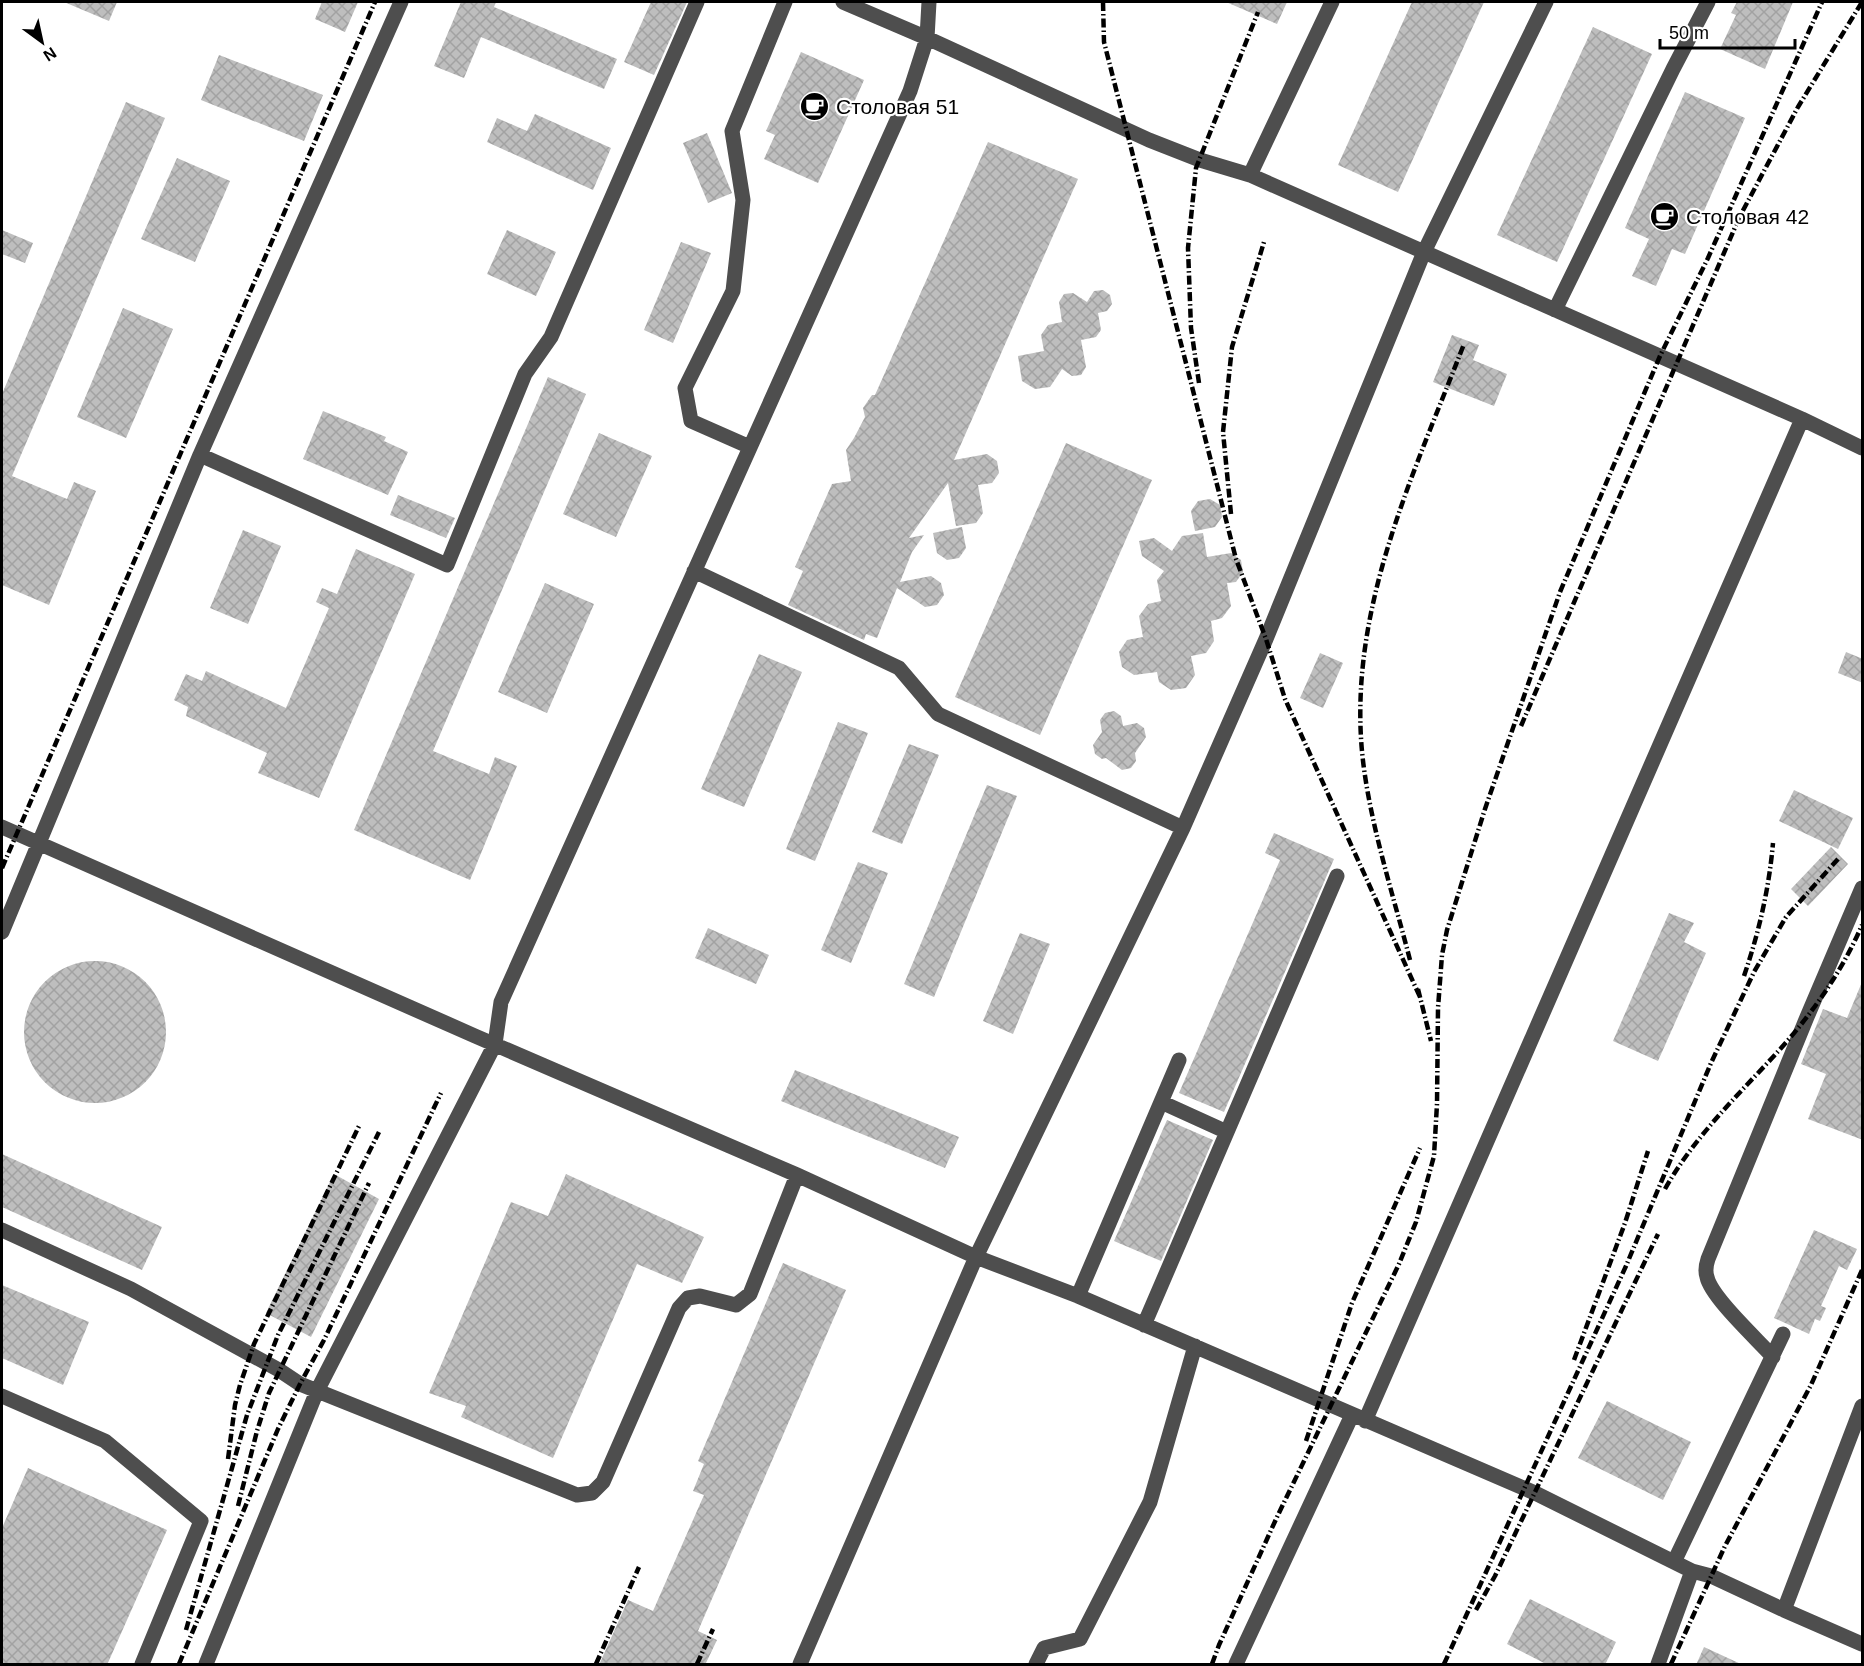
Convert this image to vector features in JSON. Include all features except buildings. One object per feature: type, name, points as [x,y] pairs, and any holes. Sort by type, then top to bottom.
[{"type":"lane","points":[[2,932],[200,455],[401,2]]},
{"type":"lane","points":[[200,455],[447,565],[525,374],[551,337],[697,2]]},
{"type":"lane","points":[[750,447],[691,421],[685,388],[733,291],[743,200],[732,131],[784,2]]},
{"type":"lane","points":[[843,2],[1149,140],[1200,160],[1250,175],[1863,448]]},
{"type":"lane","points":[[206,1665],[317,1391],[495,1044],[501,1002],[910,91],[927,38],[929,2]]},
{"type":"lane","points":[[1250,175],[1332,2]]},
{"type":"lane","points":[[800,1665],[976,1257],[1183,828],[1266,639],[1424,252],[1546,2]]},
{"type":"lane","points":[[1555,310],[1708,2]]},
{"type":"lane","points":[[1236,1665],[1359,1418],[1802,419]]},
{"type":"lane","points":[[694,571],[899,668],[938,714],[1183,828]]},
{"type":"lane","points":[[2,827],[797,1175],[976,1257],[1078,1296],[1535,1493],[1692,1571],[1711,1576],[1863,1644]]},
{"type":"lane","points":[[1144,1325],[1337,876]]},
{"type":"lane","points":[[1773,1357],[1719,1299],[1707,1279],[1706,1268],[1708,1258],[1807,1017],[1863,888]]},
{"type":"lane","points":[[1078,1296],[1179,1060]]},
{"type":"lane","points":[[1161,1102],[1227,1132]]},
{"type":"lane","points":[[2,1230],[131,1289],[279,1370],[300,1384],[577,1495],[591,1493],[603,1482],[679,1308],[688,1298],[700,1296],[736,1305],[750,1294],[797,1175]]},
{"type":"lane","points":[[1674,1562],[1783,1334]]},
{"type":"lane","points":[[1036,1665],[1044,1648],[1080,1639],[1150,1502],[1195,1346]]},
{"type":"lane","points":[[2,1396],[105,1441],[201,1521],[142,1665]]},
{"type":"lane","points":[[1784,1610],[1863,1406]]},
{"type":"lane","points":[[1658,1665],[1692,1571]]},
{"type":"railway","points":[[2,868],[375,2]]},
{"type":"railway","points":[[1103,2],[1104,42],[1236,559],[1266,639],[1285,699],[1420,997]]},
{"type":"railway","points":[[1212,1664],[1277,1517],[1399,1264],[1416,1222],[1434,1156],[1438,1008],[1442,955],[1447,930],[1485,809],[1560,592],[1660,356],[1708,258],[1822,2]]},
{"type":"railway","points":[[1521,726],[1739,218],[1798,107],[1862,2]]},
{"type":"railway","points":[[1199,383],[1191,328],[1188,248],[1196,168],[1258,12]]},
{"type":"railway","points":[[1231,514],[1223,432],[1232,347],[1264,242]]},
{"type":"railway","points":[[1410,960],[1380,849],[1368,793],[1361,738],[1361,686],[1367,636],[1377,586],[1391,536],[1464,344]]},
{"type":"railway","points":[[1744,976],[1763,910],[1773,843]]},
{"type":"railway","points":[[1444,1664],[1626,1266],[1711,1063],[1754,972],[1786,917],[1838,859]]},
{"type":"railway","points":[[1665,1189],[1701,1136],[1811,1011],[1834,978],[1862,925]]},
{"type":"railway","points":[[1418,989],[1431,1041]]},
{"type":"railway","points":[[179,1664],[278,1429],[324,1340],[441,1093]]},
{"type":"railway","points":[[228,1459],[235,1405],[254,1344],[360,1124]]},
{"type":"railway","points":[[186,1630],[247,1415],[278,1335],[379,1132]]},
{"type":"railway","points":[[1306,1441],[1352,1303],[1420,1148]]},
{"type":"railway","points":[[1574,1360],[1625,1223],[1648,1151]]},
{"type":"railway","points":[[238,1506],[269,1393],[369,1183]]},
{"type":"railway","points":[[1476,1610],[1495,1576],[1658,1234]]},
{"type":"railway","points":[[1671,1664],[1725,1546],[1811,1385],[1862,1270]]},
{"type":"railway","points":[[596,1664],[639,1567]]},
{"type":"railway","points":[[697,1664],[713,1629]]},
{"type":"place","name":"Столовая 51","points":[[815,106]]},
{"type":"place","name":"Столовая 42","points":[[1665,216]]}]
